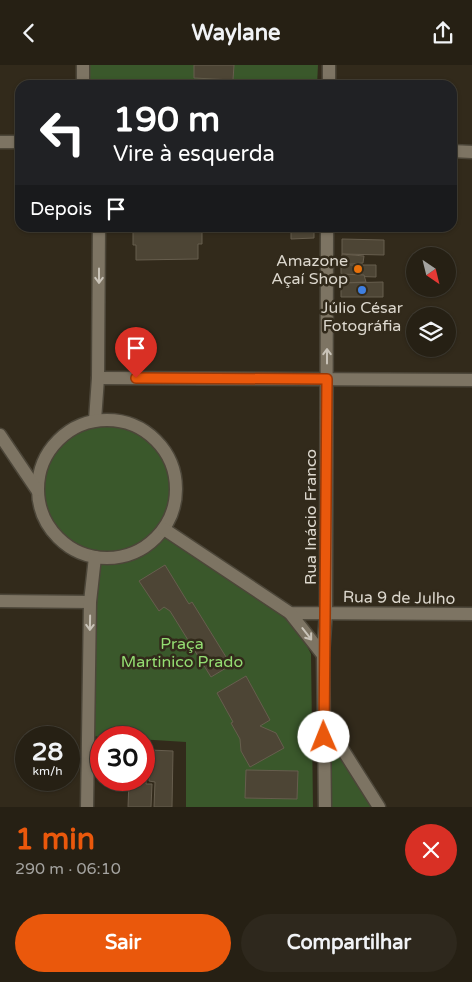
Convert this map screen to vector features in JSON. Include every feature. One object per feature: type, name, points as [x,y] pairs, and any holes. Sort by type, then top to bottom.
[{"type":"street","points":[[83,65],[83,80]]},
{"type":"street","points":[[329,65],[329,80]]},
{"type":"street","points":[[0,142],[15,142]]},
{"type":"street","points":[[457,151],[472,152]]},
{"type":"street","points":[[95,420],[98,378],[99,232]]},
{"type":"street","name":"Rua Inácio Franco","points":[[325,807],[323,655],[326,612],[327,232]]},
{"type":"street","points":[[98,378],[472,380]]},
{"type":"street","points":[[95,420],[119,420],[142,428],[160,443],[172,464],[177,488],[173,512],[164,529],[142,549],[120,557],[95,557],[72,549],[54,534],[42,513],[38,489],[42,466],[54,445],[72,429],[95,420]]},
{"type":"street","points":[[0,435],[38,489]]},
{"type":"street","points":[[164,529],[290,613],[323,655]]},
{"type":"street","points":[[87,807],[90,602],[95,557]]},
{"type":"street","points":[[0,601],[90,602]]},
{"type":"street","name":"Rua 9 de Julho","points":[[290,613],[472,614]]},
{"type":"street","points":[[324,720],[378,807]]},
{"type":"green space","points":[[88,65],[318,65],[317,80],[88,80]]},
{"type":"green space","points":[[106,426],[130,431],[151,445],[165,466],[170,490],[165,514],[151,535],[130,549],[106,554],[82,549],[61,535],[47,514],[42,490],[47,466],[61,445],[82,431]]},
{"type":"green space","name":"Praça Martinico Prado","points":[[164,530],[281,612],[299,630],[311,654],[313,807],[186,807],[186,742],[155,740],[155,726],[90,726],[89,736],[96,559],[126,555],[148,544]]},
{"type":"green space","points":[[329,735],[376,807],[330,807]]},
{"type":"building","points":[[194,65],[234,65],[233,80],[194,78]]},
{"type":"building","points":[[133,232],[202,232],[202,244],[198,244],[198,259],[136,260],[136,245],[133,245]]},
{"type":"building","points":[[291,232],[314,232],[314,238],[291,239]]},
{"type":"building","points":[[342,239],[384,240],[384,255],[342,254]]},
{"type":"building","points":[[342,254],[364,256],[363,263],[341,265]]},
{"type":"building","name":"Amazone Açaí Shop","points":[[341,265],[376,265],[376,277],[346,276],[341,274]]},
{"type":"building","points":[[341,274],[364,275],[366,282],[341,283]]},
{"type":"building","name":"Júlio César Fotográfia","points":[[383,282],[383,297],[341,297],[341,283]]},
{"type":"building","points":[[165,565],[189,604],[192,602],[231,665],[211,677],[170,611],[164,607],[159,611],[139,581]]},
{"type":"building","points":[[246,676],[270,720],[260,726],[276,733],[284,748],[250,767],[241,751],[240,739],[231,723],[233,722],[217,693]]},
{"type":"building","points":[[155,750],[173,751],[172,807],[154,807]]},
{"type":"building","points":[[246,770],[298,771],[297,799],[245,798]]},
{"type":"building","points":[[129,791],[152,791],[151,807],[128,807]]},
{"type":"place","name":"Amazone Açaí Shop","points":[[358,269]]},
{"type":"place","name":"Júlio César Fotográfia","points":[[362,290]]},
{"type":"route","points":[[136,378],[327,379],[326,612],[323,655],[324,737]]}]
